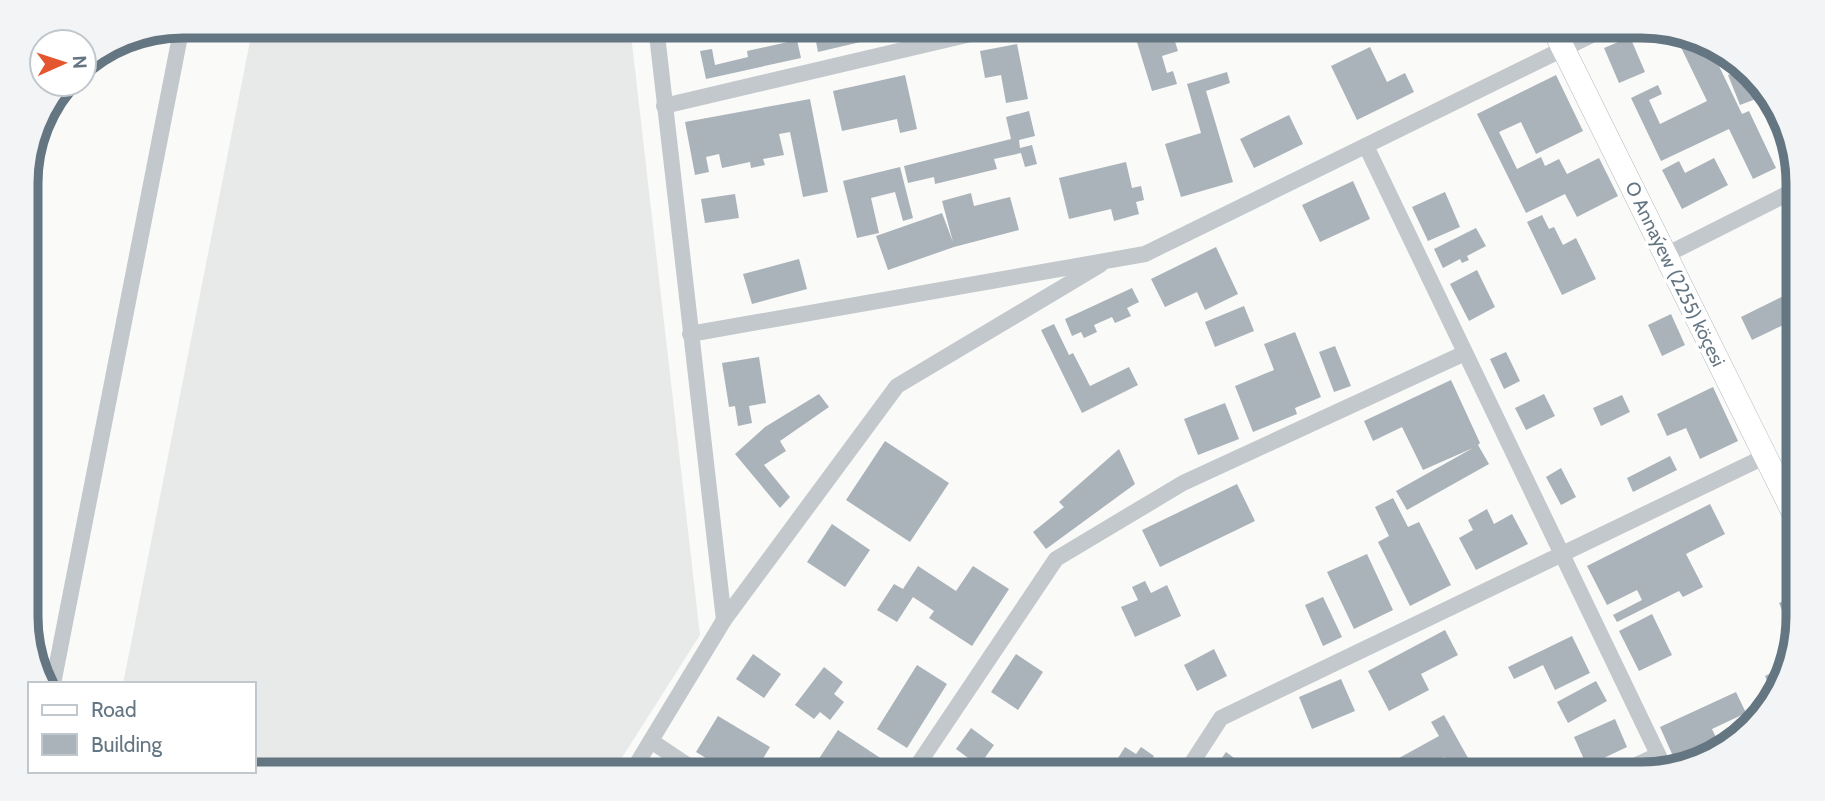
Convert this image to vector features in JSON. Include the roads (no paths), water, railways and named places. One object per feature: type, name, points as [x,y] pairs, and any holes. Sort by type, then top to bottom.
[{"type":"main road","name":"O Annaýew (2255) köçesi","points":[[1558,38],[1786,497]]},
{"type":"street","points":[[54,681],[180,38]]},
{"type":"street","points":[[657,38],[724,620]]},
{"type":"street","points":[[664,106],[954,38]]},
{"type":"street","points":[[691,334],[1145,254],[1585,38]]},
{"type":"street","points":[[1366,146],[1661,761]]},
{"type":"street","points":[[1666,255],[1786,195]]},
{"type":"street","points":[[638,762],[724,620],[897,386],[1108,260]]},
{"type":"street","points":[[920,762],[1056,559],[1183,483],[1465,353]]},
{"type":"street","points":[[1192,762],[1221,718],[1766,456]]},
{"type":"street","points":[[651,741],[682,762]]}]
